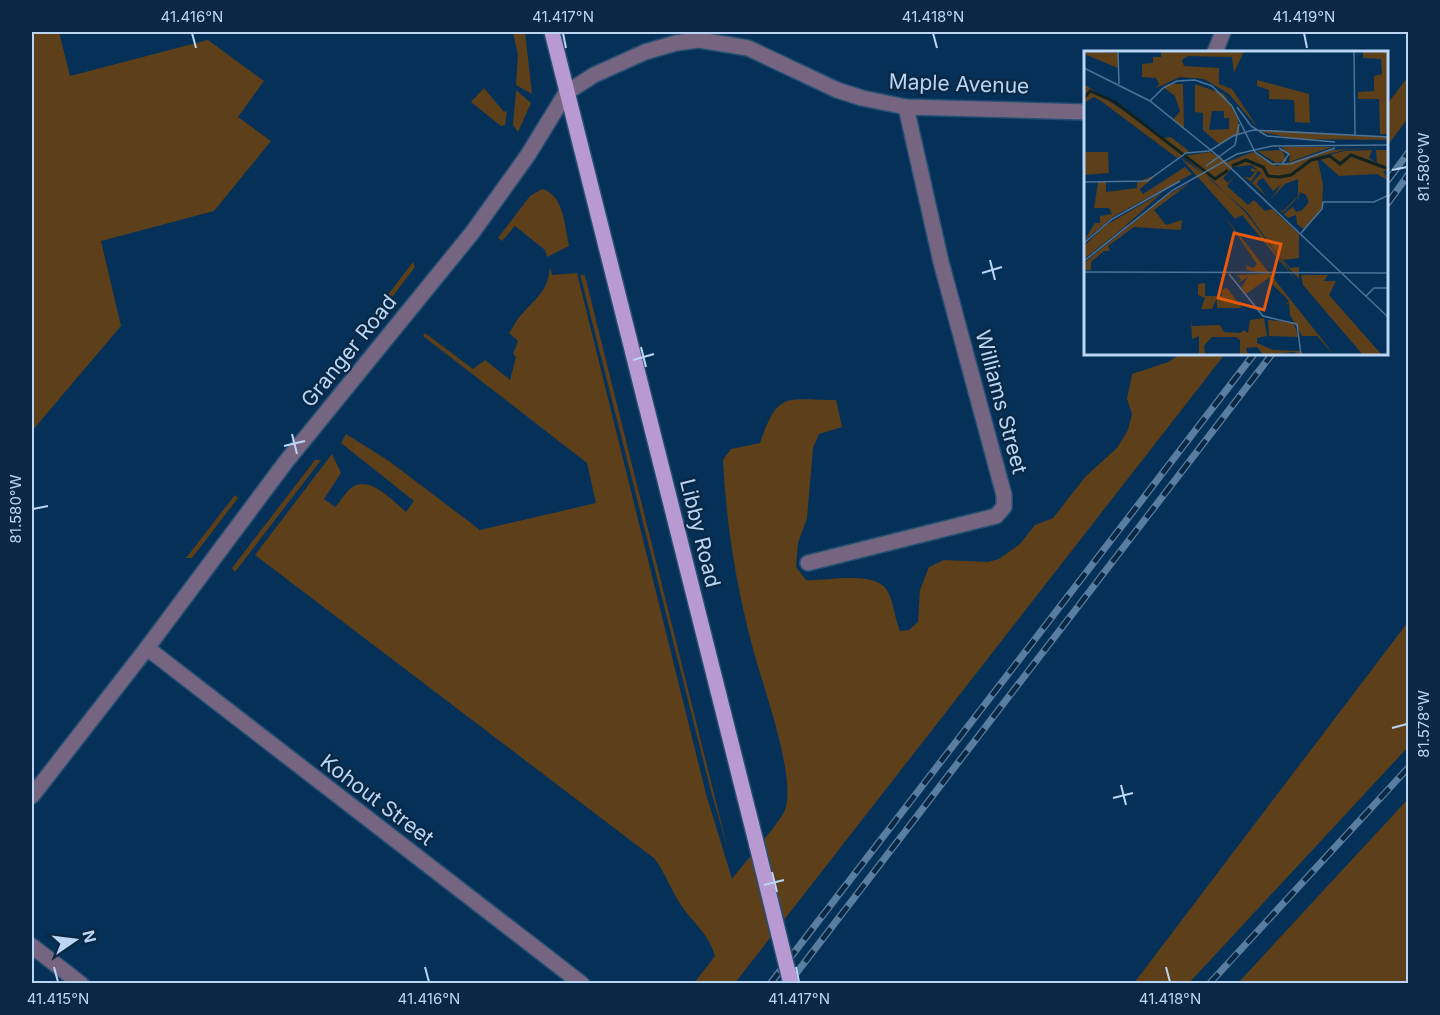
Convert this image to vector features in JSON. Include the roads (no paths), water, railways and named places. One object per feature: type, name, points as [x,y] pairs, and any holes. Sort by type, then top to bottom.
[{"type":"main road","points":[[552,32],[567,93]]},
{"type":"main road","name":"Libby Road","points":[[567,93],[791,984]]},
{"type":"street","points":[[1215,51],[1223,32]]},
{"type":"street","name":"Maple Avenue","points":[[567,93],[594,75],[645,52],[676,43],[699,40],[748,48],[837,90],[906,107],[1084,112]]},
{"type":"street","name":"Granger Road","points":[[32,796],[147,648],[285,463],[472,232],[529,153],[567,93]]},
{"type":"street","name":"Williams Street","points":[[808,563],[996,516],[1004,507],[1004,495],[941,262],[906,107]]},
{"type":"street","name":"Kohout Street","points":[[147,648],[582,984]]},
{"type":"street","points":[[32,946],[81,984]]},
{"type":"railway","points":[[1389,179],[1408,153]]},
{"type":"railway","points":[[1389,202],[1408,175]]},
{"type":"railway","points":[[770,984],[1252,356]]},
{"type":"railway","points":[[788,984],[1270,356]]},
{"type":"railway","points":[[1209,984],[1408,768]]}]
